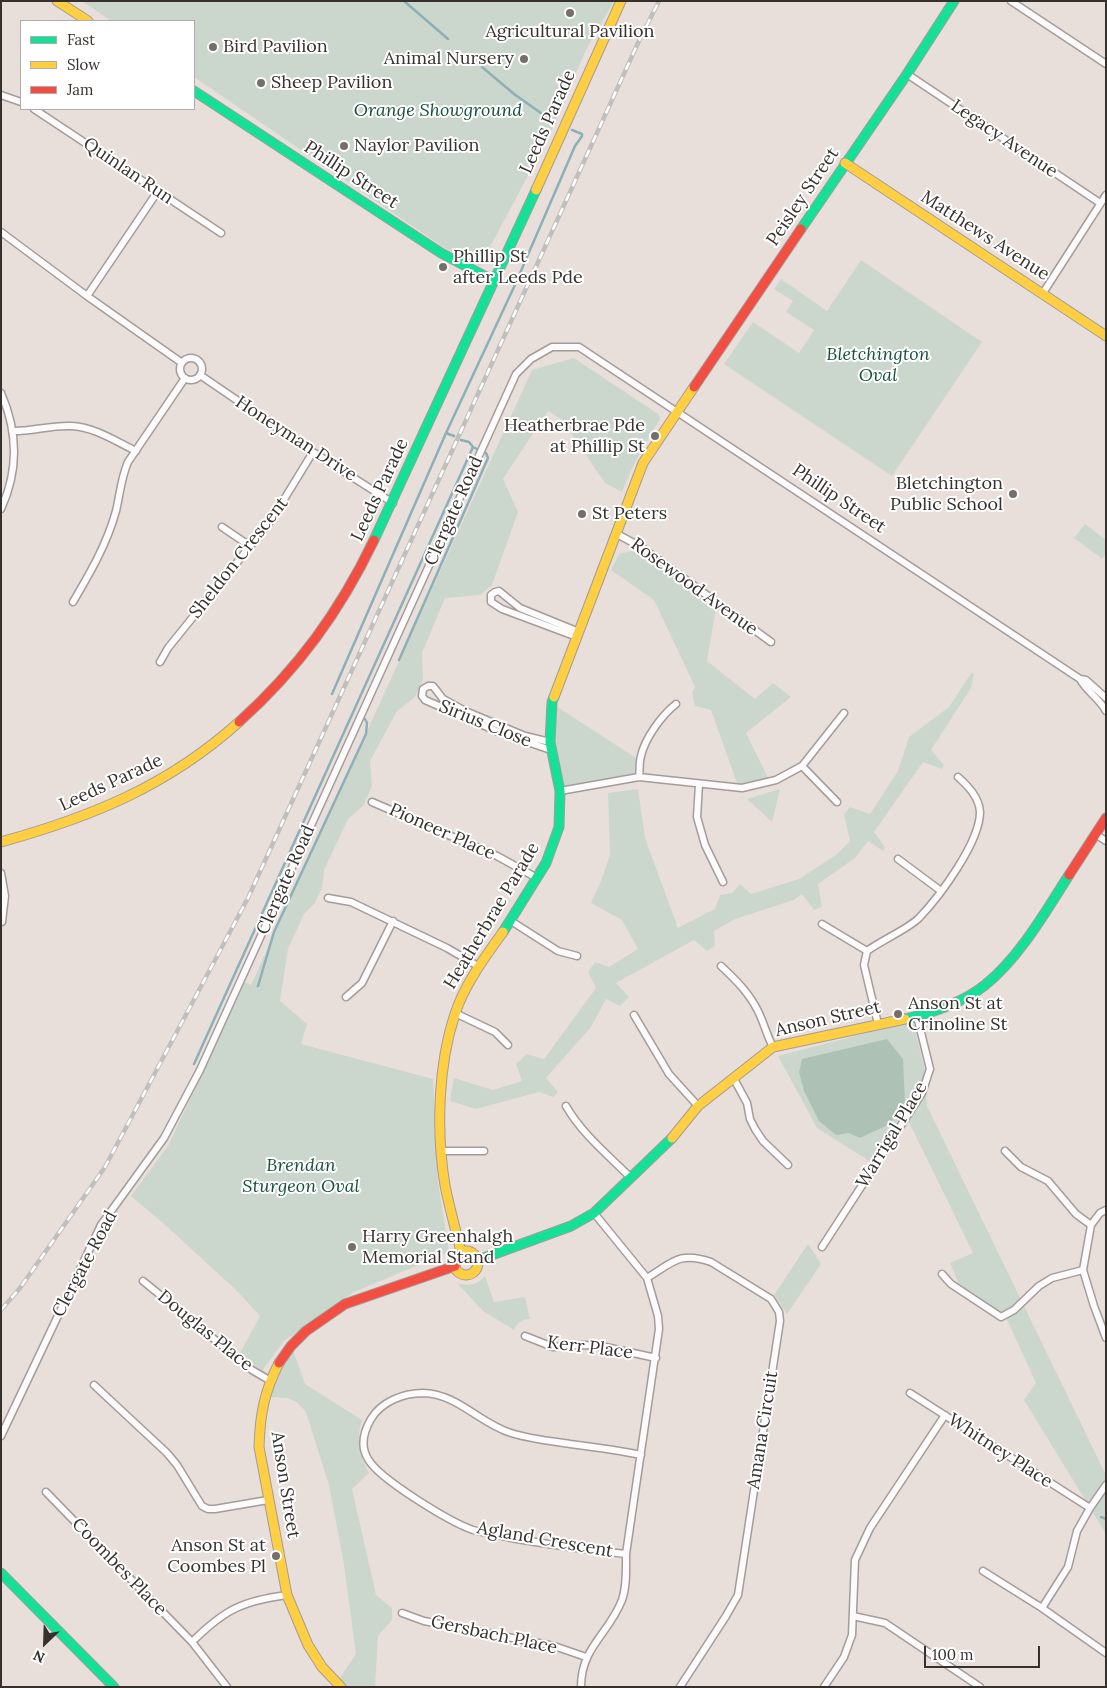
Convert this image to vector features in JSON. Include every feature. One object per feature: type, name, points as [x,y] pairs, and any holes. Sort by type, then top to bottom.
[{"type":"street","points":[[57,1],[86,20]]},
{"type":"street","name":"Leeds Parade","points":[[1,842],[75,820],[97,811],[149,786],[200,754],[238,724],[275,688],[316,640],[354,580],[394,502],[519,229],[620,1]]},
{"type":"street","name":"Peisley Street","points":[[678,412],[907,74],[954,1]]},
{"type":"street","points":[[1012,1],[1106,64]]},
{"type":"street","name":"Legacy Avenue","points":[[907,74],[1100,203]]},
{"type":"street","name":"Phillip Street","points":[[195,92],[441,253],[494,281]]},
{"type":"street","points":[[1,95],[20,102]]},
{"type":"street","name":"Quinlan Run","points":[[36,110],[222,233]]},
{"type":"street","name":"Matthews Avenue","points":[[845,163],[1106,336]]},
{"type":"street","points":[[87,296],[158,191]]},
{"type":"street","points":[[1043,293],[1106,195]]},
{"type":"street","points":[[1,232],[182,363]]},
{"type":"street","name":"Clergate Road","points":[[1,1436],[102,1225],[164,1138],[200,1070],[516,374],[531,359],[552,347],[579,347]]},
{"type":"street","name":"Phillip Street","points":[[579,347],[1080,679],[1086,680],[1104,695]]},
{"type":"street","points":[[189,359],[196,360],[202,368],[200,375],[192,380],[185,378],[180,371],[182,363],[189,359]]},
{"type":"street","name":"Honeyman Drive","points":[[200,375],[313,452],[394,502]]},
{"type":"street","points":[[73,602],[100,555],[116,511],[123,474],[136,451],[185,378]]},
{"type":"street","points":[[1,393],[14,430],[12,480],[1,509]]},
{"type":"street","name":"Heatherbrae Parade","points":[[461,1252],[445,1185],[440,1090],[455,1013],[478,966],[511,921],[546,863],[557,833],[560,791],[550,746],[552,702],[643,463],[678,412]]},
{"type":"street","points":[[14,430],[26,431],[65,426],[82,427],[98,432],[136,451]]},
{"type":"street","name":"Sheldon Crescent","points":[[160,662],[168,648],[272,519],[313,452]]},
{"type":"street","points":[[222,527],[250,546]]},
{"type":"street","name":"Rosewood Avenue","points":[[617,534],[641,547],[771,642]]},
{"type":"street","points":[[499,591],[520,608],[578,635],[502,610],[491,602],[491,595],[499,591]]},
{"type":"street","name":"Phillip Street","points":[[1080,679],[1097,697],[1106,711]]},
{"type":"street","name":"Sirius Close","points":[[433,686],[443,699],[465,711],[550,746],[501,733],[425,700],[421,693],[425,687],[433,686]]},
{"type":"street","points":[[639,776],[641,756],[653,730],[668,710],[676,704]]},
{"type":"street","points":[[560,791],[639,776],[742,788],[776,780],[802,766],[844,712]]},
{"type":"street","points":[[802,766],[837,802]]},
{"type":"street","points":[[878,1024],[864,965],[867,952],[918,919],[960,864],[977,830],[980,810],[972,790],[958,776]]},
{"type":"street","points":[[699,784],[697,817],[706,846],[723,882]]},
{"type":"street","name":"Pioneer Place","points":[[372,802],[497,856],[537,878]]},
{"type":"street","name":"Anson Street","points":[[478,1260],[571,1226],[594,1213],[670,1141],[698,1106],[773,1047],[917,1016],[952,1004],[985,985],[1015,955],[1106,818]]},
{"type":"street","points":[[1095,834],[1106,841]]},
{"type":"street","points":[[898,859],[941,891]]},
{"type":"street","points":[[1,873],[5,896],[2,922]]},
{"type":"street","points":[[328,898],[351,902],[447,948],[478,966]]},
{"type":"street","points":[[511,921],[558,951],[577,956]]},
{"type":"street","points":[[346,998],[362,983],[393,922]]},
{"type":"street","points":[[822,924],[867,952]]},
{"type":"street","points":[[721,966],[738,981],[748,994],[773,1047]]},
{"type":"street","points":[[455,1013],[495,1032],[508,1045]]},
{"type":"street","points":[[634,1015],[669,1074],[698,1106]]},
{"type":"street","name":"Warrigal Place","points":[[822,1247],[922,1093],[930,1069],[917,1016]]},
{"type":"street","points":[[734,1079],[747,1103],[750,1119],[755,1129],[763,1141],[788,1165]]},
{"type":"street","points":[[566,1106],[575,1122],[631,1178]]},
{"type":"street","points":[[442,1151],[484,1151]]},
{"type":"street","points":[[1004,1151],[1022,1168],[1048,1181],[1076,1214],[1091,1225]]},
{"type":"street","points":[[1106,1210],[1091,1225],[1083,1270],[1106,1338]]},
{"type":"street","points":[[581,1687],[581,1672],[586,1657],[611,1621],[625,1591],[626,1554],[659,1329],[658,1316],[647,1278],[594,1213]]},
{"type":"street","points":[[461,1252],[471,1252],[478,1260],[478,1266],[471,1274],[461,1274],[455,1266],[455,1258],[461,1252]]},
{"type":"street","name":"Amana Circuit","points":[[647,1278],[684,1257],[702,1258],[771,1299],[779,1312],[780,1320],[738,1595],[730,1611],[680,1687]]},
{"type":"street","name":"Anson Street","points":[[341,1687],[322,1667],[308,1645],[288,1595],[259,1447],[258,1427],[261,1409],[269,1380],[285,1352],[304,1333],[334,1310],[345,1304],[455,1266]]},
{"type":"street","points":[[942,1274],[951,1284],[1000,1317],[1014,1310],[1039,1286],[1052,1278],[1083,1270]]},
{"type":"street","name":"Douglas Place","points":[[143,1281],[252,1370],[269,1380]]},
{"type":"street","name":"Kerr Place","points":[[525,1336],[553,1347],[601,1346],[656,1358]]},
{"type":"street","points":[[94,1385],[167,1453],[177,1465],[202,1506],[215,1510],[268,1500]]},
{"type":"street","name":"Agland Crescent","points":[[626,1554],[521,1540],[475,1530],[448,1519],[398,1486],[374,1467],[365,1451],[364,1436],[375,1413],[395,1398],[421,1393],[438,1394],[460,1404],[490,1423],[509,1432],[530,1438],[612,1449],[641,1455]]},
{"type":"street","name":"Whitney Place","points":[[910,1393],[1090,1508]]},
{"type":"street","points":[[824,1687],[848,1647],[852,1635],[855,1560],[870,1528],[945,1415]]},
{"type":"street","points":[[1042,1608],[1068,1567],[1077,1531],[1106,1485]]},
{"type":"street","name":"Coombes Place","points":[[46,1492],[192,1642],[227,1687]]},
{"type":"street","points":[[983,1571],[1042,1608],[1106,1653]]},
{"type":"street","points":[[1,1573],[114,1687]]},
{"type":"street","points":[[192,1642],[227,1612],[263,1598],[288,1595]]},
{"type":"street","name":"Gersbach Place","points":[[402,1614],[424,1621],[554,1646],[586,1657]]},
{"type":"street","points":[[853,1616],[885,1623],[980,1687]]},
{"type":"green space","name":"Orange Showground","points":[[82,1],[614,1],[585,52],[549,136],[480,266],[443,247],[195,78],[195,20],[110,20]]},
{"type":"green space","name":"Bletchington Oval","points":[[861,260],[982,342],[892,476],[724,364],[753,322],[799,353],[814,330],[786,312],[793,301],[774,289],[781,279],[827,311]]},
{"type":"green space","name":"Brendan Sturgeon Oval","points":[[574,358],[658,414],[660,419],[639,455],[622,492],[605,483],[562,420],[548,411],[503,479],[518,512],[492,585],[480,595],[445,598],[422,653],[423,679],[415,697],[397,711],[370,761],[372,786],[363,806],[348,819],[324,870],[322,888],[315,903],[304,914],[288,949],[280,1001],[307,1024],[301,1044],[433,1079],[438,1182],[449,1252],[352,1293],[284,1341],[262,1371],[240,1353],[260,1316],[237,1291],[131,1196],[168,1146],[245,982],[251,985],[532,370]]},
{"type":"green space","points":[[1085,524],[1106,540],[1106,554],[1102,559],[1074,538]]},
{"type":"green space","points":[[635,550],[716,607],[707,661],[755,699],[773,683],[791,697],[746,733],[769,780],[738,786],[711,710],[695,706],[692,693],[695,687],[654,600],[611,570],[619,554]]},
{"type":"green space","points":[[972,672],[974,674],[971,688],[931,750],[944,765],[942,769],[923,762],[874,832],[885,847],[883,851],[868,841],[855,858],[818,884],[822,907],[814,910],[802,894],[794,900],[735,919],[714,931],[715,946],[707,951],[694,940],[616,983],[629,997],[620,1006],[606,999],[591,1027],[546,1078],[558,1092],[553,1097],[539,1092],[476,1109],[450,1101],[454,1078],[493,1090],[522,1081],[516,1064],[527,1054],[544,1059],[596,988],[588,972],[595,962],[609,967],[638,949],[622,920],[591,903],[610,855],[608,793],[638,789],[645,838],[678,928],[715,909],[720,895],[732,893],[740,884],[751,894],[799,879],[836,855],[850,841],[844,814],[850,807],[870,814],[898,771],[909,737],[949,707]]},
{"type":"green space","points":[[556,706],[636,758],[634,774],[563,786],[555,746]]},
{"type":"green space","points":[[780,789],[772,822],[747,799]]},
{"type":"green space","points":[[913,1021],[925,1071],[927,1106],[1106,1475],[1106,1534],[1024,1400],[1036,1383],[1003,1311],[998,1312],[959,1284],[950,1263],[973,1253],[904,1112],[871,1162],[817,1128],[778,1056]]},
{"type":"green space","points":[[887,1039],[903,1059],[905,1103],[890,1124],[860,1138],[849,1133],[836,1135],[819,1121],[804,1091],[799,1072],[802,1059]]},
{"type":"green space","points":[[808,1244],[821,1264],[787,1314],[774,1295]]},
{"type":"green space","points":[[485,1276],[494,1302],[525,1297],[530,1319],[520,1322],[514,1330],[483,1311],[457,1283],[472,1284],[479,1282]]},
{"type":"green space","points":[[293,1350],[305,1384],[362,1420],[359,1447],[369,1473],[352,1489],[376,1595],[392,1608],[392,1620],[378,1636],[375,1687],[344,1687],[340,1678],[356,1654],[344,1565],[329,1485],[306,1412],[297,1402],[287,1398],[268,1397],[279,1371]]},
{"type":"waterway","points":[[404,1],[448,39]]},
{"type":"waterway","points":[[482,67],[514,94],[555,123]]},
{"type":"waterway","points":[[454,436],[446,433],[514,287],[575,146],[582,136],[582,134],[572,130]]},
{"type":"waterway","points":[[332,694],[446,433]]},
{"type":"waterway","points":[[461,440],[469,442],[477,449]]},
{"type":"waterway","points":[[194,1064],[473,447]]},
{"type":"waterway","points":[[399,660],[488,458],[486,453]]},
{"type":"waterway","points":[[258,986],[274,932],[366,734],[367,723],[365,719]]},
{"type":"waterway","points":[[1101,1517],[1106,1519]]},
{"type":"railway","points":[[1,1310],[20,1288],[105,1167],[248,898],[638,43],[659,1]]},
{"type":"traffic: fast","points":[[801,229],[907,74],[954,1]]},
{"type":"traffic: fast","points":[[195,92],[441,253],[494,281]]},
{"type":"traffic: fast","points":[[374,540],[536,190]]},
{"type":"traffic: fast","points":[[503,932],[546,863],[559,827],[560,791],[550,742],[552,702],[554,697]]},
{"type":"traffic: fast","points":[[905,1019],[947,1006],[967,997],[985,985],[1020,948],[1069,875]]},
{"type":"traffic: fast","points":[[478,1260],[571,1226],[594,1213],[672,1138]]},
{"type":"traffic: fast","points":[[1,1573],[114,1687]]},
{"type":"traffic: slow","points":[[57,1],[86,20]]},
{"type":"traffic: slow","points":[[536,190],[621,1]]},
{"type":"traffic: slow","points":[[845,163],[1106,336]]},
{"type":"traffic: slow","points":[[554,697],[643,463],[694,387]]},
{"type":"traffic: slow","points":[[1,842],[66,822],[127,797],[185,764],[212,745],[239,722]]},
{"type":"traffic: slow","points":[[461,1252],[442,1165],[440,1143],[442,1077],[449,1034],[459,1003],[489,951],[503,932]]},
{"type":"traffic: slow","points":[[672,1138],[698,1106],[773,1047],[905,1019]]},
{"type":"traffic: slow","points":[[466,1251],[474,1255],[478,1263],[474,1271],[466,1275],[458,1271],[454,1263],[458,1255],[466,1251]]},
{"type":"traffic: slow","points":[[279,1363],[264,1404],[260,1424],[259,1447],[287,1595],[308,1645],[322,1667],[341,1687]]},
{"type":"traffic: jam","points":[[694,387],[801,229]]},
{"type":"traffic: jam","points":[[239,722],[280,681],[316,638],[347,591],[374,540]]},
{"type":"traffic: jam","points":[[1069,875],[1106,818]]},
{"type":"traffic: jam","points":[[279,1363],[291,1346],[306,1331],[345,1304],[455,1266]]},
{"type":"place","name":"Agricultural Pavilion","points":[[570,13]]},
{"type":"place","name":"Bird Pavilion","points":[[213,47]]},
{"type":"place","name":"Animal Nursery","points":[[524,59]]},
{"type":"place","name":"Sheep Pavilion","points":[[261,83]]},
{"type":"place","name":"Naylor Pavilion","points":[[344,146]]},
{"type":"place","name":"Phillip St after Leeds Pde","points":[[443,267]]},
{"type":"place","name":"Heatherbrae Pde at Phillip St","points":[[655,436]]},
{"type":"place","name":"Bletchington Public School","points":[[1013,494]]},
{"type":"place","name":"St Peters","points":[[582,514]]},
{"type":"place","name":"Anson St at Crinoline St","points":[[898,1014]]},
{"type":"place","name":"Harry Greenhalgh Memorial Stand","points":[[352,1247]]},
{"type":"place","name":"Anson St at Coombes Pl","points":[[276,1556]]}]
